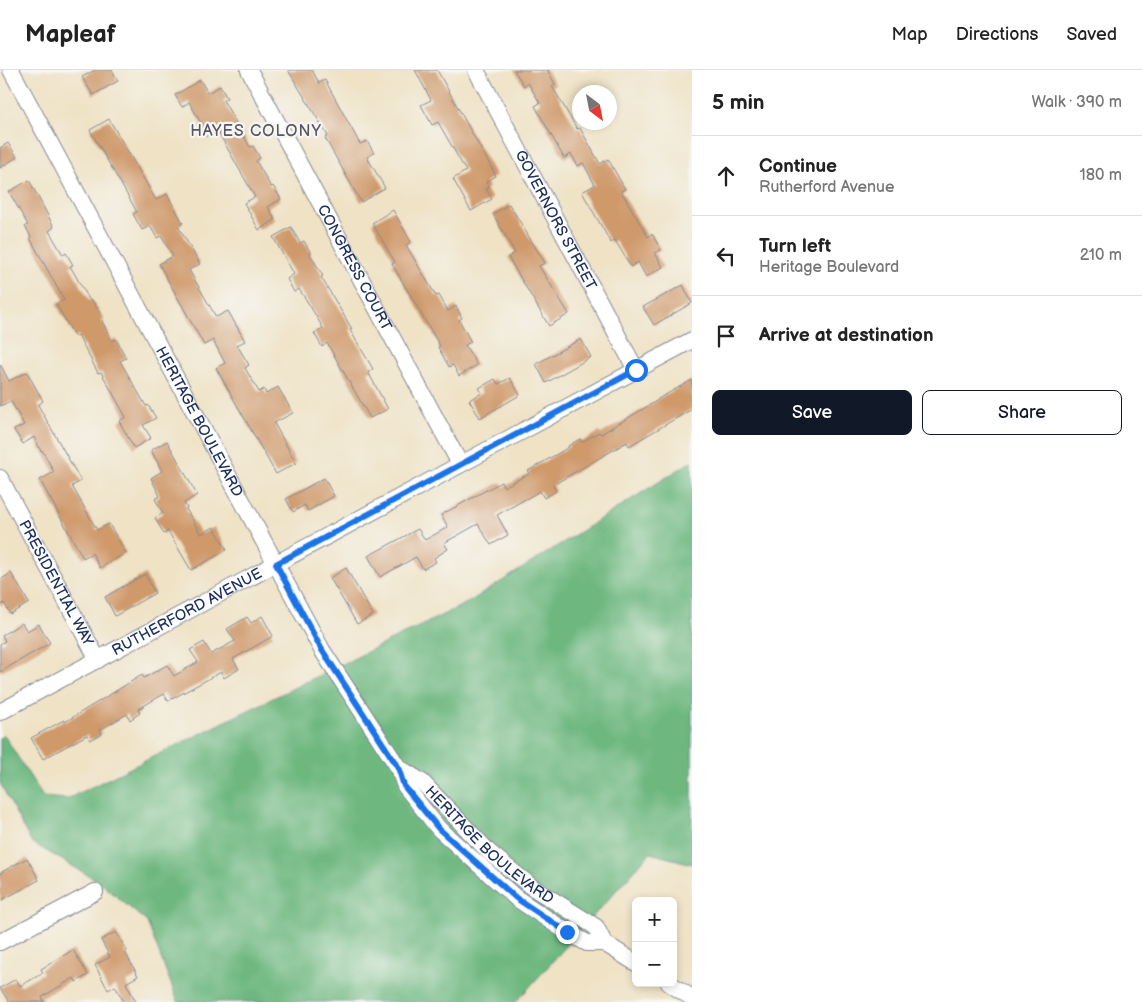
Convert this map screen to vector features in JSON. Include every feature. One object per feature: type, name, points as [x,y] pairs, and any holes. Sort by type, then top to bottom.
[{"type":"street","name":"CONGRESS COURT","points":[[249,70],[460,464]]},
{"type":"street","name":"GOVERNORS STREET","points":[[476,70],[636,370]]},
{"type":"street","name":"HERITAGE BOULEVARD","points":[[16,72],[322,650],[398,767],[422,782],[504,864],[532,886],[596,927],[604,943],[632,960]]},
{"type":"street","name":"RUTHERFORD AVENUE","points":[[0,712],[692,340]]},
{"type":"street","name":"PRESIDENTIAL WAY","points":[[1,483],[98,660]]},
{"type":"street","points":[[0,942],[95,892]]},
{"type":"street","points":[[675,987],[692,998]]},
{"type":"green space","points":[[692,461],[692,864],[650,853],[516,1002],[178,1002],[147,922],[98,881],[31,842],[0,783],[0,738],[4,735],[43,797],[67,799],[469,602]]},
{"type":"building","points":[[95,70],[112,70],[118,81],[93,95],[82,77]]},
{"type":"building","points":[[288,70],[312,70],[319,83],[325,80],[360,144],[367,141],[374,153],[367,157],[385,188],[361,202],[325,138],[328,136]]},
{"type":"building","points":[[415,70],[437,70],[496,176],[486,182],[489,187],[486,189],[492,199],[471,211],[453,179],[466,171],[438,122],[432,125],[421,105],[431,100]]},
{"type":"building","points":[[514,70],[550,70],[548,71],[555,84],[552,86],[572,120],[572,130],[581,130],[600,164],[608,159],[625,189],[621,191],[648,237],[652,234],[661,250],[655,253],[663,267],[646,277],[638,262],[631,267],[615,240],[611,243],[582,192],[595,185],[583,163],[578,166],[571,154],[564,158],[535,106],[540,103],[528,83],[524,86]]},
{"type":"building","points":[[200,80],[208,93],[220,86],[227,98],[223,100],[250,147],[253,146],[260,158],[256,161],[271,187],[273,186],[281,199],[268,207],[275,220],[259,230],[244,203],[255,197],[217,130],[205,137],[199,127],[202,125],[189,102],[182,107],[175,95]]},
{"type":"building","points":[[109,119],[156,200],[167,194],[183,223],[178,226],[200,264],[189,270],[216,317],[228,311],[245,341],[237,345],[249,365],[245,368],[259,392],[264,389],[266,394],[278,387],[293,413],[274,423],[296,463],[276,474],[216,368],[225,363],[213,340],[204,345],[159,264],[173,256],[161,236],[157,238],[150,226],[142,230],[133,214],[137,212],[90,130]]},
{"type":"building","points":[[8,143],[17,157],[0,168],[0,148]]},
{"type":"building","points":[[29,180],[54,227],[49,231],[63,255],[66,253],[73,265],[70,266],[90,301],[92,300],[104,319],[102,321],[112,341],[116,339],[126,358],[120,361],[146,406],[148,405],[156,418],[143,425],[151,438],[134,448],[119,421],[126,417],[101,372],[98,373],[78,335],[75,337],[56,304],[64,300],[30,238],[25,226],[28,225],[9,192]]},
{"type":"building","points":[[509,204],[545,263],[539,266],[569,314],[549,326],[508,257],[515,253],[493,214]]},
{"type":"building","points":[[393,210],[411,242],[406,245],[436,296],[439,295],[448,311],[456,306],[462,318],[459,320],[471,342],[465,345],[477,365],[459,376],[453,365],[449,367],[438,347],[440,346],[392,264],[395,262],[372,223]]},
{"type":"building","points":[[291,227],[300,243],[304,241],[311,253],[323,276],[321,277],[373,369],[368,372],[388,409],[370,418],[327,343],[322,347],[314,333],[323,328],[310,306],[299,289],[294,292],[287,279],[294,274],[273,237]]},
{"type":"building","points":[[683,285],[692,303],[654,325],[643,307]]},
{"type":"building","points":[[581,339],[591,357],[546,383],[536,364]]},
{"type":"building","points":[[0,364],[9,381],[27,372],[43,401],[38,405],[81,481],[72,486],[97,530],[109,524],[126,553],[100,568],[92,553],[83,558],[40,480],[54,472],[34,437],[23,444],[14,430],[24,425],[11,401],[0,406]]},
{"type":"building","points":[[510,378],[520,395],[480,418],[469,400],[482,393],[479,388],[495,379],[498,384]]},
{"type":"building","points":[[692,380],[692,409],[629,446],[627,442],[553,485],[556,491],[544,498],[540,491],[497,515],[508,535],[491,545],[478,524],[444,543],[448,549],[434,558],[436,562],[423,569],[416,557],[380,577],[368,556],[418,529],[425,540],[448,527],[441,515],[501,482],[504,487],[530,473],[528,471],[580,439],[582,442],[599,432],[601,434]]},
{"type":"building","points":[[167,441],[197,495],[184,503],[186,509],[201,534],[214,527],[227,550],[191,570],[168,531],[164,534],[155,518],[163,513],[155,499],[160,496],[151,478],[162,471],[151,450]]},
{"type":"building","points":[[324,478],[334,496],[308,511],[305,505],[293,512],[286,499]]},
{"type":"building","points":[[346,568],[373,615],[357,624],[330,578]]},
{"type":"building","points":[[11,573],[29,603],[10,614],[4,603],[0,606],[0,580]]},
{"type":"building","points":[[145,574],[155,593],[115,616],[105,597]]},
{"type":"building","points":[[262,616],[273,636],[233,659],[239,669],[224,678],[221,672],[168,701],[164,694],[138,709],[140,713],[130,720],[127,714],[100,730],[102,734],[90,740],[87,735],[43,759],[31,738],[64,720],[65,722],[142,675],[144,678],[167,665],[174,676],[198,662],[190,650],[204,642],[211,654],[235,641],[227,629],[247,617],[251,623]]},
{"type":"building","points":[[22,623],[27,631],[39,624],[50,643],[0,672],[0,644],[5,641],[2,635]]},
{"type":"building","points":[[27,858],[39,880],[0,901],[0,873]]},
{"type":"building","points":[[116,932],[138,976],[126,983],[136,1002],[124,1002],[115,986],[108,990],[95,965],[110,957],[101,940]]},
{"type":"building","points":[[73,950],[88,975],[76,982],[74,978],[42,997],[44,1002],[9,1002],[0,988],[16,979],[20,986],[43,973],[41,969]]},
{"type":"district","name":"HAYES COLONY","points":[[256,130]]},
{"type":"route","points":[[567,932],[516,898],[469,858],[439,829],[418,805],[404,786],[398,767],[322,650],[276,564],[636,370]]}]
